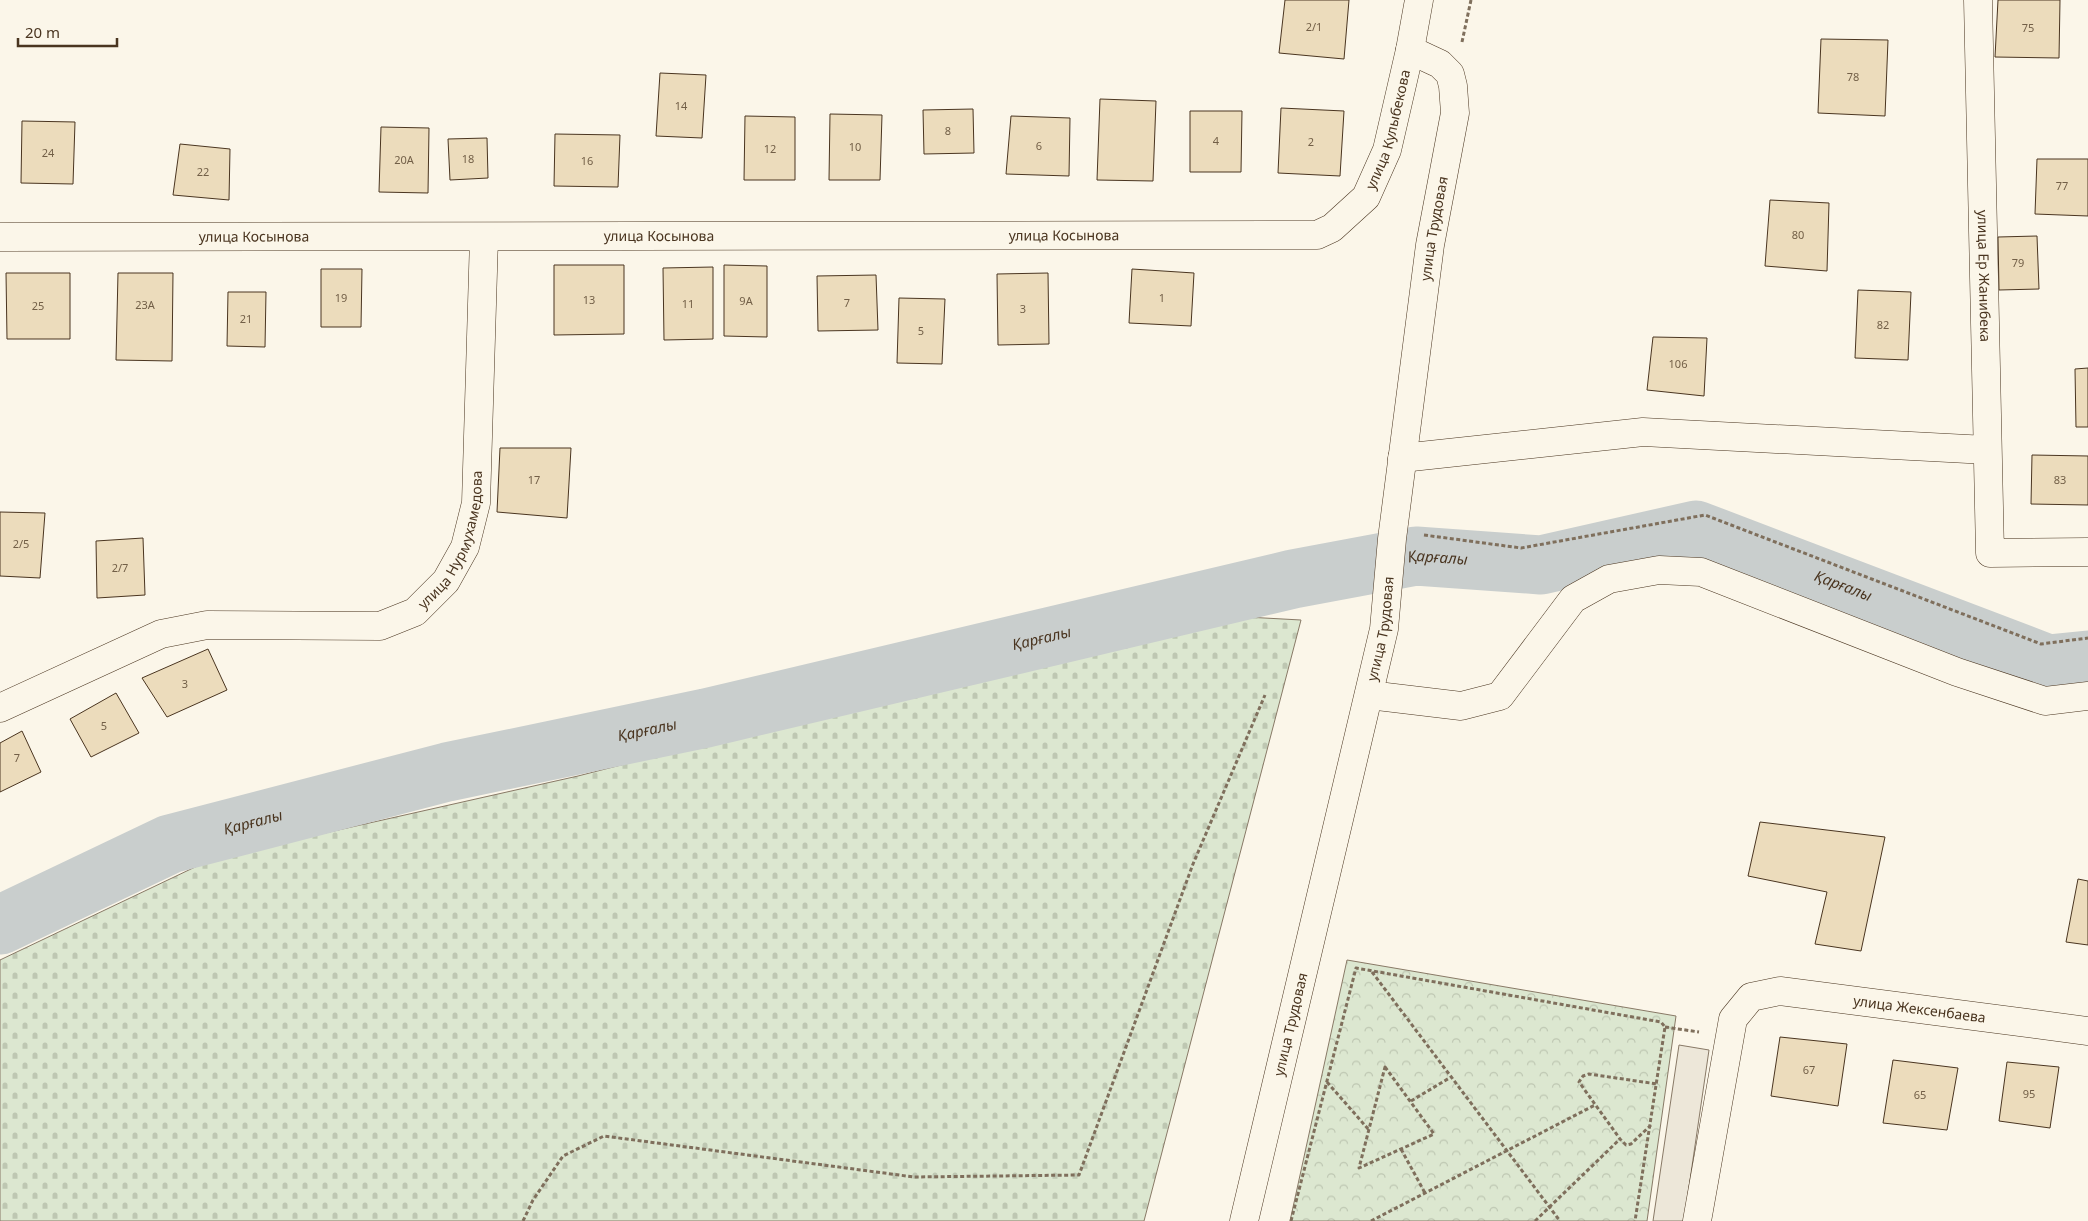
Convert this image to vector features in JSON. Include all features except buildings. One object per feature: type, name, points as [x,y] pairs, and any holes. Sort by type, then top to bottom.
[{"type":"street","name":"улица Кулыбекова","points":[[1317,235],[1332,228],[1366,196],[1387,150],[1410,50],[1419,0]]},
{"type":"street","name":"улица Ер Жанибека","points":[[1978,0],[1990,553],[2088,552]]},
{"type":"street","name":"улица Трудовая","points":[[1244,1221],[1384,629],[1392,539],[1430,245],[1455,113],[1450,74],[1440,64],[1410,50]]},
{"type":"street","name":"улица Косынова","points":[[0,237],[484,238],[1317,235]]},
{"type":"street","name":"улица Нурмухамедова","points":[[0,708],[161,634],[207,625],[380,626],[415,612],[446,581],[466,547],[476,503],[484,238]]},
{"type":"street","points":[[1402,458],[1643,432],[1987,450]]},
{"type":"street","points":[[1369,695],[1461,706],[1500,696],[1573,599],[1609,579],[1659,570],[1701,572],[1957,672],[2045,701],[2088,696]]},
{"type":"street","name":"улица Жексенбаева","points":[[1697,1221],[1733,1019],[1751,997],[1780,991],[2088,1031]]},
{"type":"path","points":[[523,1221],[533,1200],[563,1156],[604,1136],[914,1177],[1079,1175],[1194,864],[1265,695]]},
{"type":"path","points":[[1291,1221],[1356,968],[1661,1022],[1665,1027],[1636,1221]]},
{"type":"path","points":[[1372,972],[1560,1221]]},
{"type":"path","points":[[1385,1067],[1411,1101],[1434,1134],[1359,1168],[1385,1067]]},
{"type":"path","points":[[1650,1125],[1631,1144],[1626,1144],[1594,1105],[1579,1082],[1582,1076],[1589,1074],[1657,1084]]},
{"type":"path","points":[[1411,1101],[1451,1076]]},
{"type":"path","points":[[1327,1081],[1369,1130]]},
{"type":"path","points":[[1371,1221],[1594,1105]]},
{"type":"path","points":[[1535,1221],[1620,1139]]},
{"type":"path","points":[[1401,1149],[1425,1193]]},
{"type":"green space","points":[[1246,617],[1301,620],[1144,1221],[0,1221],[0,960],[214,858],[578,776],[1179,622]]},
{"type":"green space","points":[[1347,960],[1676,1016],[1647,1221],[1290,1221]]},
{"type":"shaded area","points":[[1679,1045],[1709,1050],[1684,1221],[1653,1221]]},
{"type":"waterway","name":"Қарғалы","points":[[0,925],[170,844],[447,772],[706,718],[1293,579],[1416,556],[1541,565],[1696,530],[2048,664],[2088,660]]}]
